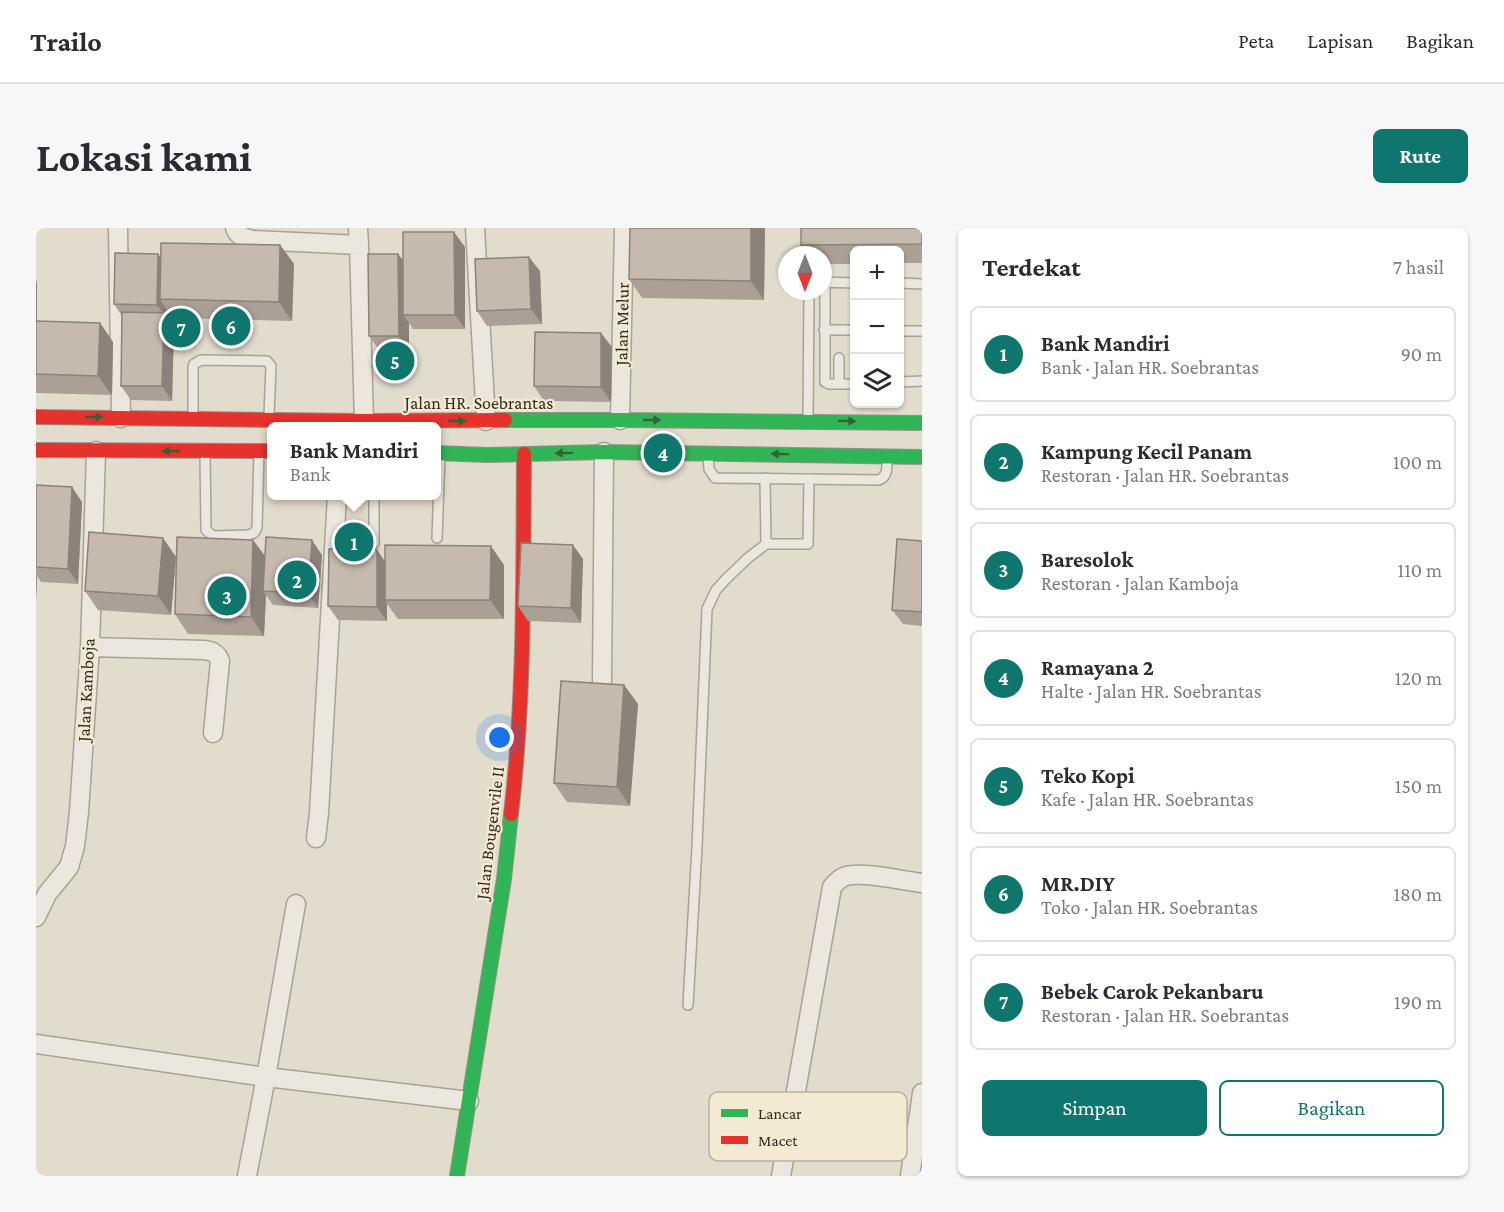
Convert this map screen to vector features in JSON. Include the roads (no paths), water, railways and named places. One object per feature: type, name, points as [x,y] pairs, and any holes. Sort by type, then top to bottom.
[{"type":"main road","name":"Jalan HR. Soebrantas","points":[[36,417],[922,423]]},
{"type":"main road","points":[[36,450],[265,451]]},
{"type":"main road","points":[[441,453],[604,452],[922,457]]},
{"type":"main road","name":"Jalan Bougenvile II","points":[[457,1176],[504,879],[517,765],[522,623],[524,454]]},
{"type":"street","points":[[118,228],[121,418]]},
{"type":"street","points":[[235,228],[243,238],[252,240],[359,236],[364,420]]},
{"type":"street","points":[[475,228],[486,421]]},
{"type":"street","name":"Jalan Melur","points":[[620,420],[624,228]]},
{"type":"street","name":"Jalan Kamboja","points":[[36,917],[47,894],[69,867],[75,846],[90,646],[96,451]]},
{"type":"street","points":[[602,681],[604,452]]},
{"type":"street","points":[[316,838],[337,500]]},
{"type":"street","points":[[90,646],[204,650],[218,655],[220,661],[213,733]]},
{"type":"street","points":[[796,1092],[832,887],[839,879],[848,875],[922,883]]},
{"type":"street","points":[[247,1176],[296,904]]},
{"type":"street","points":[[36,1044],[266,1077],[469,1101]]},
{"type":"street","points":[[910,1176],[922,1093]]},
{"type":"street","points":[[781,1176],[784,1161]]},
{"type":"lane","points":[[832,282],[850,283]]},
{"type":"lane","points":[[904,284],[922,284]]},
{"type":"lane","points":[[808,421],[809,300]]},
{"type":"lane","points":[[824,300],[825,382],[850,384]]},
{"type":"lane","points":[[824,330],[850,330]]},
{"type":"lane","points":[[904,331],[922,331]]},
{"type":"lane","points":[[839,358],[839,384]]},
{"type":"lane","points":[[193,419],[193,367],[201,360],[267,361],[271,366],[269,419]]},
{"type":"lane","points":[[904,382],[922,381]]},
{"type":"lane","points":[[205,451],[206,530],[213,536],[254,533],[257,528],[265,451]]},
{"type":"lane","points":[[708,453],[709,469],[715,478],[879,480],[886,475],[887,456]]},
{"type":"lane","points":[[765,478],[766,544]]},
{"type":"lane","points":[[688,1005],[698,847],[707,609],[716,590],[748,558],[766,544],[808,544],[809,479]]},
{"type":"lane","points":[[374,500],[374,543]]},
{"type":"lane","points":[[436,538],[437,500]]},
{"type":"place","name":"MR.DIY","points":[[231,326]]},
{"type":"place","name":"Bebek Carok Pekanbaru","points":[[181,328]]},
{"type":"place","name":"Teko Kopi","points":[[395,361]]},
{"type":"place","name":"Ramayana 2","points":[[663,453]]},
{"type":"place","name":"Bank Mandiri","points":[[354,542]]},
{"type":"place","name":"Kampung Kecil Panam","points":[[297,580]]},
{"type":"place","name":"Baresolok","points":[[227,596]]}]
